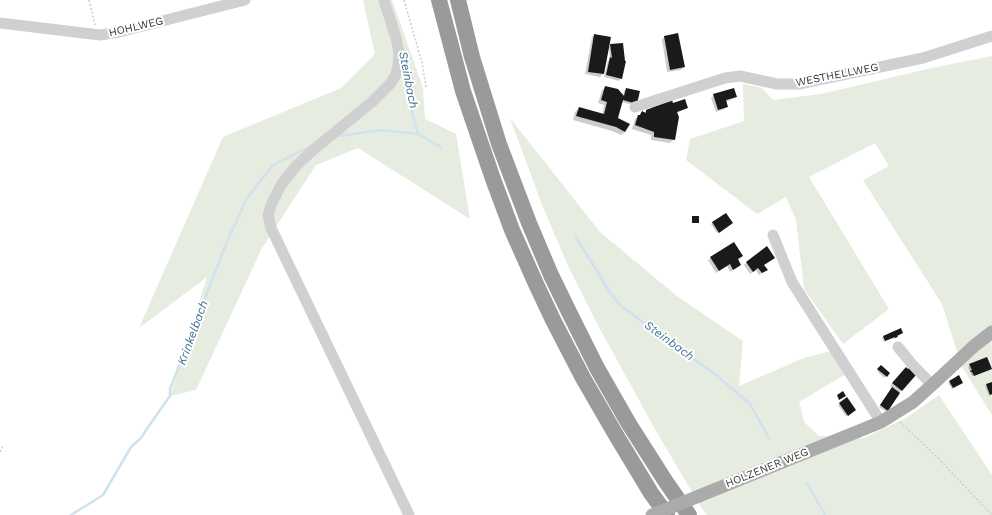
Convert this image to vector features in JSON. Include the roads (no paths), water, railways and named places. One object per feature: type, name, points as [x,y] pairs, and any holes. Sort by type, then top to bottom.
[{"type":"highway","points":[[439,0],[463,91],[512,230],[553,320],[583,378],[651,493],[667,515]]},
{"type":"highway","points":[[458,0],[472,57],[499,144],[529,223],[551,275],[597,368],[622,412],[666,482],[689,515]]},
{"type":"main road","name":"HOLZENER WEG","points":[[652,515],[881,422],[913,402],[974,346],[992,332]]},
{"type":"street","name":"HOHLWEG","points":[[0,23],[100,35],[118,32],[245,0]]},
{"type":"street","points":[[384,0],[396,38],[399,54],[396,74],[374,101],[312,151],[296,166],[281,185],[271,205],[268,215],[271,228],[409,515]]},
{"type":"street","name":"WESTHELLWEG","points":[[635,107],[725,78],[740,76],[777,84],[799,84],[923,58],[992,36]]},
{"type":"street","points":[[773,235],[792,282],[881,422]]},
{"type":"street","points":[[898,347],[932,385]]},
{"type":"waterway","name":"Steinbach","points":[[403,59],[413,117],[418,134],[441,147]]},
{"type":"waterway","name":"Krinkelbach","points":[[340,136],[380,130],[418,134]]},
{"type":"waterway","name":"Krinkelbach","points":[[71,515],[103,495],[131,447],[141,438],[170,396],[170,389],[226,244],[247,198],[273,165],[307,148]]},
{"type":"waterway","name":"Steinbach","points":[[576,237],[611,294],[621,306],[716,375],[750,404],[769,438]]},
{"type":"waterway","name":"Steinbach","points":[[807,483],[825,515]]}]
